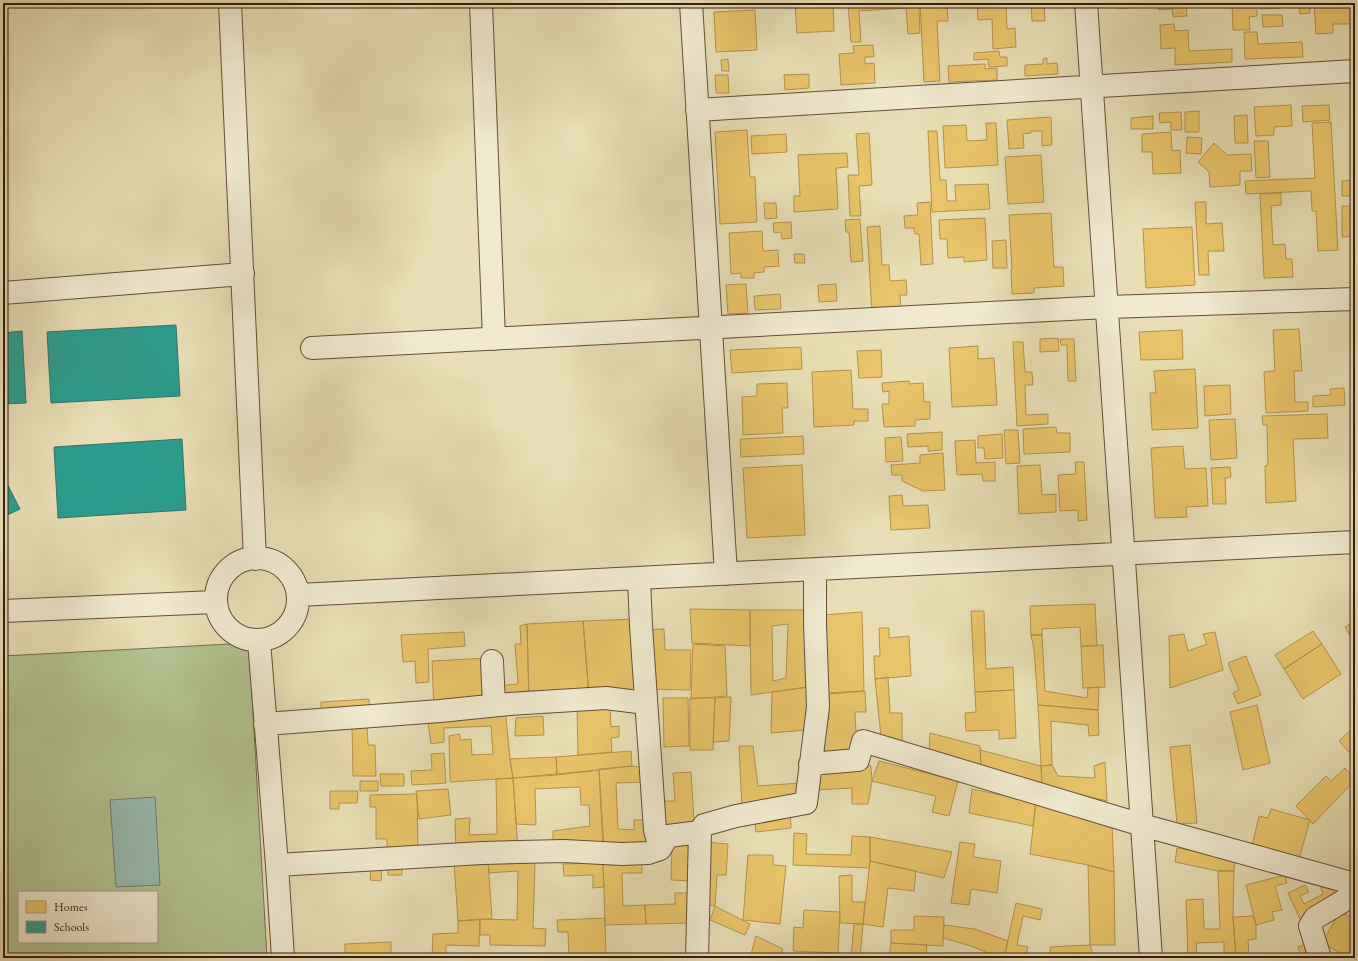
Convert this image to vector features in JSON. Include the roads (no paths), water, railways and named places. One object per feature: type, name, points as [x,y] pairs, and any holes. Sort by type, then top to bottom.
[{"type":"street","points":[[230,3],[255,559]]},
{"type":"street","points":[[481,3],[494,339]]},
{"type":"street","points":[[690,3],[726,574]]},
{"type":"street","points":[[1086,3],[1151,958]]},
{"type":"street","points":[[697,110],[1355,71]]},
{"type":"street","points":[[3,293],[243,274]]},
{"type":"street","points":[[312,348],[1107,307],[1355,299]]},
{"type":"street","points":[[298,595],[1355,542]]},
{"type":"street","points":[[261,558],[274,562],[286,570],[294,582],[298,595],[297,608],[292,621],[283,631],[272,638],[259,640],[246,639],[234,634],[224,624],[218,612],[216,602],[218,586],[224,574],[234,565],[247,559],[261,558]]},
{"type":"street","points":[[697,958],[700,832],[704,825],[736,816],[806,803],[818,707],[815,570]]},
{"type":"street","points":[[639,579],[655,830],[660,849]]},
{"type":"street","points":[[3,611],[216,602]]},
{"type":"street","points":[[259,640],[283,958]]},
{"type":"street","points":[[492,661],[494,705]]},
{"type":"street","points":[[265,724],[440,711],[494,705],[606,698],[646,703]]},
{"type":"street","points":[[810,764],[858,760],[863,740],[1142,825],[1354,886]]},
{"type":"street","points":[[277,865],[482,853],[564,851],[648,853],[660,849],[668,836],[700,832]]},
{"type":"street","points":[[1320,958],[1310,926],[1315,918],[1354,886]]},
{"type":"water","points":[[155,797],[160,885],[116,887],[110,800]]}]
